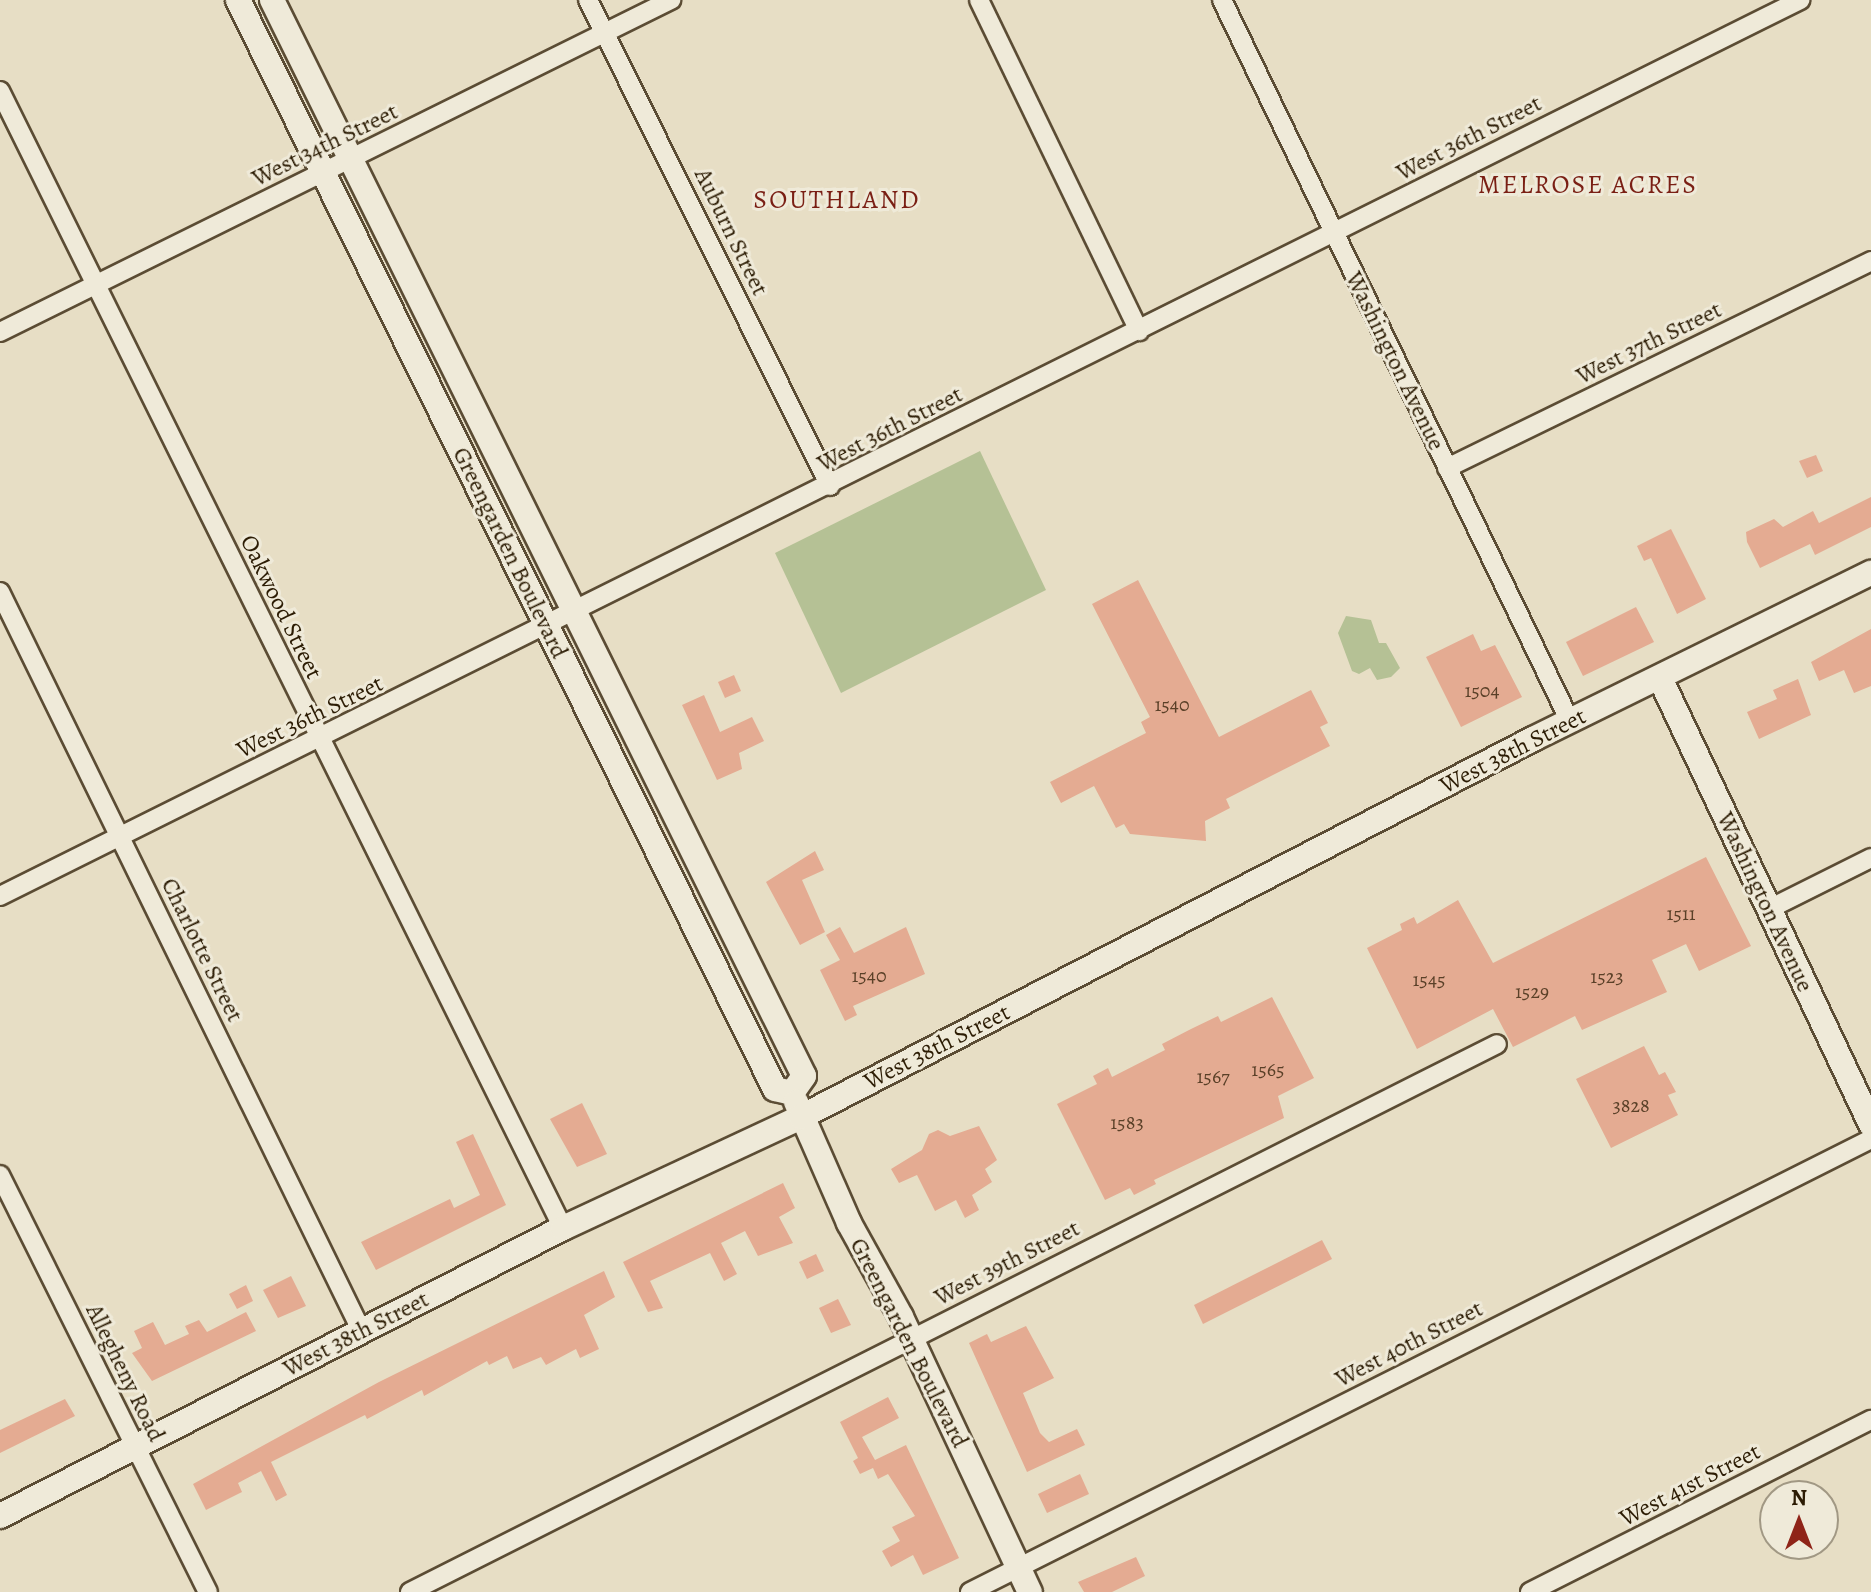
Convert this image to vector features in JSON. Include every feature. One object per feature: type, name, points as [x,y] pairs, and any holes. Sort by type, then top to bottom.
[{"type":"street","name":"Greengarden Boulevard","points":[[238,0],[775,1089],[792,1093]]},
{"type":"street","name":"Greengarden Boulevard","points":[[272,0],[804,1076],[792,1093]]},
{"type":"street","name":"Auburn Street","points":[[588,0],[830,486]]},
{"type":"street","name":"West 34th Street","points":[[0,332],[671,0]]},
{"type":"street","points":[[979,0],[1139,331]]},
{"type":"street","name":"Washington Avenue","points":[[1222,0],[1570,721]]},
{"type":"street","name":"West 36th Street","points":[[0,896],[547,627],[1800,0]]},
{"type":"street","name":"Oakwood Street","points":[[0,91],[563,1228]]},
{"type":"street","name":"West 37th Street","points":[[1447,468],[1871,261]]},
{"type":"street","name":"West 38th Street","points":[[0,1516],[563,1228],[801,1117],[1570,721],[1871,573]]},
{"type":"street","name":"Charlotte Street","points":[[0,592],[361,1330]]},
{"type":"street","name":"Washington Avenue","points":[[1660,678],[1871,1125]]},
{"type":"street","points":[[1769,909],[1871,858]]},
{"type":"street","name":"West 39th Street","points":[[410,1592],[1497,1044]]},
{"type":"street","name":"Greengarden Boulevard","points":[[792,1093],[849,1223],[911,1339],[1030,1592]]},
{"type":"street","name":"West 40th Street","points":[[970,1592],[1871,1139]]},
{"type":"street","name":"Allegheny Road","points":[[0,1175],[208,1592]]},
{"type":"street","name":"West 41st Street","points":[[1530,1592],[1871,1420]]},
{"type":"green space","points":[[980,451],[1046,590],[841,693],[775,553]]},
{"type":"green space","points":[[1346,616],[1371,620],[1379,643],[1386,643],[1400,668],[1391,677],[1377,680],[1370,668],[1359,674],[1352,671],[1338,633]]},
{"type":"building","points":[[1816,455],[1823,471],[1807,478],[1799,461]]},
{"type":"building","points":[[1871,497],[1871,527],[1815,555],[1810,544],[1760,568],[1747,542],[1746,532],[1774,519],[1783,527],[1813,511],[1819,523]]},
{"type":"building","points":[[1671,529],[1706,599],[1677,614],[1651,558],[1644,561],[1637,546]]},
{"type":"building","points":[[1138,580],[1219,737],[1311,690],[1328,723],[1320,727],[1330,746],[1226,799],[1230,808],[1205,821],[1206,841],[1130,834],[1124,824],[1116,828],[1094,786],[1061,803],[1050,782],[1146,733],[1141,722],[1150,717],[1092,604]]},
{"type":"building","points":[[1636,607],[1654,642],[1583,676],[1566,642]]},
{"type":"building","points":[[1871,629],[1871,686],[1854,693],[1844,670],[1819,681],[1811,662]]},
{"type":"building","points":[[1473,634],[1481,651],[1495,645],[1522,697],[1461,727],[1426,657]]},
{"type":"building","points":[[734,675],[741,691],[725,698],[718,682]]},
{"type":"building","points":[[1798,679],[1811,715],[1759,739],[1747,712],[1777,699],[1773,690]]},
{"type":"building","points":[[704,695],[720,732],[752,717],[764,741],[739,753],[742,769],[717,780],[682,705]]},
{"type":"building","points":[[815,851],[824,870],[802,880],[825,932],[800,945],[766,882]]},
{"type":"building","points":[[1706,857],[1751,946],[1699,971],[1686,944],[1652,960],[1667,992],[1582,1030],[1575,1016],[1513,1047],[1493,1009],[1417,1049],[1367,948],[1402,930],[1400,924],[1414,917],[1417,924],[1458,900],[1493,963]]},
{"type":"building","points":[[840,927],[854,953],[906,927],[925,974],[853,1006],[857,1015],[845,1021],[820,970],[840,960],[826,935]]},
{"type":"building","points":[[1272,997],[1314,1078],[1278,1096],[1284,1118],[1154,1180],[1156,1184],[1134,1195],[1130,1188],[1105,1200],[1057,1104],[1097,1084],[1093,1076],[1108,1068],[1112,1077],[1165,1050],[1162,1044],[1191,1029],[1218,1016],[1221,1022]]},
{"type":"building","points":[[1644,1046],[1659,1075],[1665,1072],[1676,1092],[1668,1095],[1678,1115],[1611,1148],[1576,1079]]},
{"type":"building","points":[[582,1103],[607,1154],[577,1167],[550,1119]]},
{"type":"building","points":[[979,1126],[997,1160],[985,1169],[992,1182],[972,1195],[979,1210],[965,1218],[956,1200],[935,1211],[917,1175],[899,1183],[891,1169],[922,1150],[929,1134],[938,1130],[950,1136]]},
{"type":"building","points":[[473,1134],[506,1205],[376,1270],[361,1242],[450,1199],[454,1208],[480,1195],[456,1142]]},
{"type":"building","points":[[783,1183],[795,1208],[779,1217],[793,1243],[758,1256],[745,1231],[721,1243],[737,1274],[724,1281],[710,1253],[650,1281],[663,1308],[648,1312],[623,1262]]},
{"type":"building","points":[[1322,1240],[1332,1259],[1203,1324],[1194,1305]]},
{"type":"building","points":[[816,1254],[824,1271],[807,1279],[799,1262]]},
{"type":"building","points":[[604,1271],[615,1297],[584,1315],[599,1349],[580,1358],[576,1349],[546,1365],[541,1357],[513,1369],[507,1356],[489,1365],[487,1361],[424,1396],[422,1390],[367,1419],[365,1415],[271,1462],[287,1495],[276,1501],[261,1471],[238,1483],[242,1492],[206,1510],[193,1484],[379,1382]]},
{"type":"building","points":[[291,1276],[306,1306],[278,1318],[263,1290]]},
{"type":"building","points":[[246,1285],[253,1301],[237,1309],[229,1294]]},
{"type":"building","points":[[838,1299],[851,1325],[831,1333],[819,1308]]},
{"type":"building","points":[[246,1312],[256,1331],[152,1381],[132,1353],[142,1348],[134,1331],[153,1322],[165,1345],[189,1334],[185,1326],[199,1320],[207,1332]]},
{"type":"building","points":[[1026,1326],[1054,1378],[1023,1393],[1040,1433],[1049,1442],[1077,1429],[1085,1445],[1027,1472],[969,1343],[987,1334],[991,1342]]},
{"type":"building","points":[[888,1397],[899,1418],[862,1437],[875,1460],[906,1445],[959,1558],[923,1575],[913,1555],[891,1567],[882,1551],[900,1541],[892,1527],[915,1516],[888,1474],[878,1479],[873,1468],[860,1474],[853,1461],[858,1458],[840,1422]]},
{"type":"building","points":[[65,1399],[75,1416],[0,1453],[0,1430]]},
{"type":"building","points":[[1080,1474],[1089,1494],[1047,1513],[1038,1494]]},
{"type":"building","points":[[1136,1557],[1145,1576],[1112,1592],[1084,1592],[1078,1582]]},
{"type":"district","name":"MELROSE ACRES","points":[[1588,185]]},
{"type":"district","name":"SOUTHLAND","points":[[837,200]]}]
